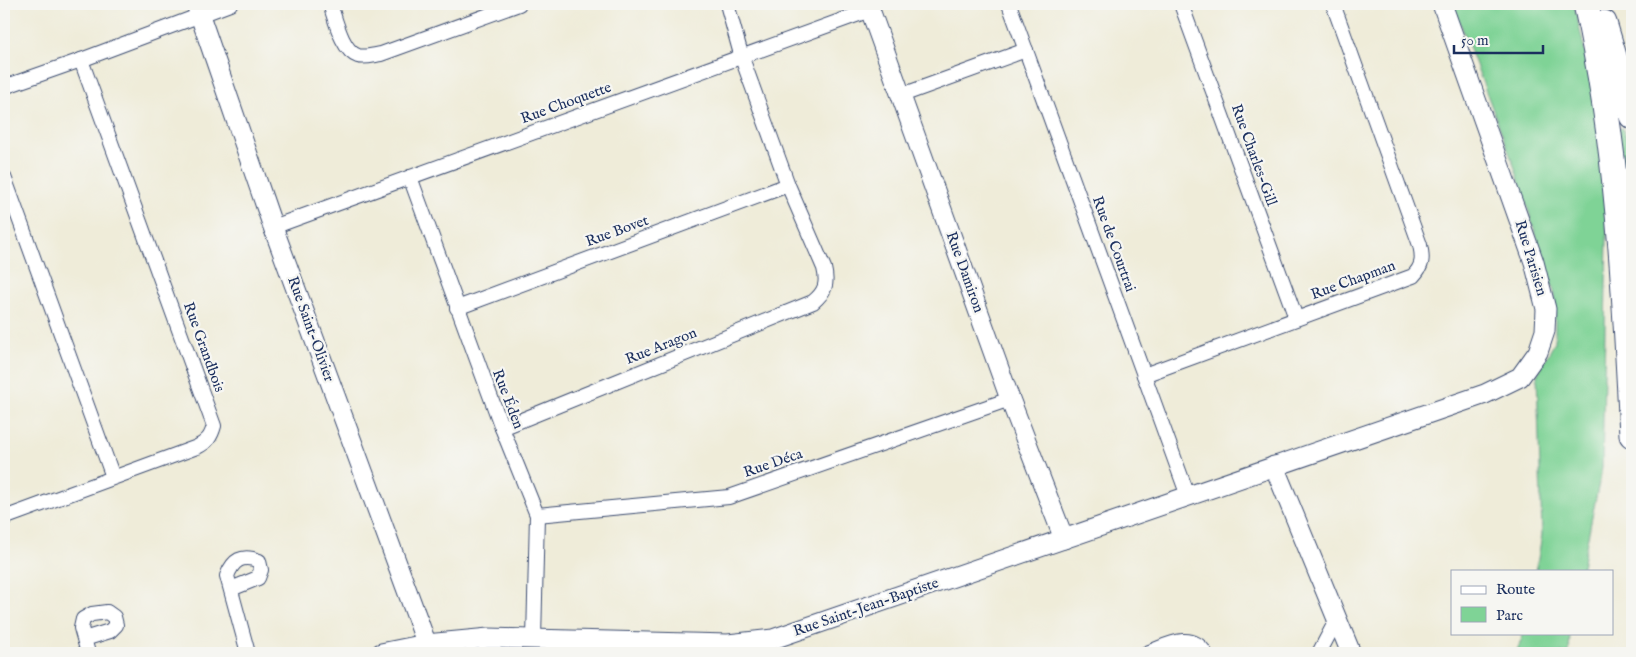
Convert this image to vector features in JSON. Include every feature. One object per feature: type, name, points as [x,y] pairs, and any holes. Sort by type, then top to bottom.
[{"type":"highway","points":[[1586,4],[1615,182],[1625,304],[1632,435]]},
{"type":"highway","points":[[1598,4],[1632,116]]},
{"type":"street","points":[[4,87],[81,60],[198,10],[230,4]]},
{"type":"street","points":[[330,4],[344,44],[350,52],[358,56],[370,56],[382,54],[519,4]]},
{"type":"street","points":[[727,4],[742,58],[788,185]]},
{"type":"street","name":"Rue de Courtrai","points":[[1009,4],[1188,496]]},
{"type":"street","name":"Rue Charles-Gill","points":[[1181,4],[1296,318]]},
{"type":"street","name":"Rue Chapman","points":[[1144,375],[1413,276],[1419,270],[1422,264],[1420,245],[1333,4]]},
{"type":"street","name":"Rue Parisien","points":[[1274,466],[1485,394],[1520,377],[1538,352],[1545,331],[1546,309],[1534,262],[1442,4]]},
{"type":"street","name":"Rue Choquette","points":[[274,227],[742,58],[869,7]]},
{"type":"street","name":"Rue Damiron","points":[[869,7],[1010,399],[1064,539]]},
{"type":"street","name":"Rue Saint-Olivier","points":[[198,10],[274,227],[428,648]]},
{"type":"street","points":[[902,95],[1026,50]]},
{"type":"street","name":"Rue Grandbois","points":[[4,518],[197,447],[206,442],[212,435],[214,426],[81,60]]},
{"type":"street","points":[[4,176],[114,477]]},
{"type":"street","name":"Rue Éden","points":[[410,177],[456,308],[537,515],[534,639]]},
{"type":"street","name":"Rue Aragon","points":[[502,428],[813,302],[822,294],[826,286],[826,276],[788,185]]},
{"type":"street","name":"Rue Bovet","points":[[456,308],[788,185]]},
{"type":"street","name":"Rue Déca","points":[[537,515],[729,496],[1010,399]]},
{"type":"street","points":[[1274,466],[1351,653]]},
{"type":"street","name":"Rue Saint-Jean-Baptiste","points":[[381,653],[428,648],[489,638],[729,649],[774,639],[852,610],[1274,466]]},
{"type":"street","points":[[231,589],[248,653]]},
{"type":"street","points":[[1319,653],[1337,618]]},
{"type":"street","points":[[84,639],[88,653]]},
{"type":"street","points":[[1147,653],[1184,640],[1194,642],[1202,647],[1205,653]]},
{"type":"green space","points":[[1453,4],[1574,4],[1604,135],[1607,238],[1602,468],[1581,570],[1536,570],[1542,534],[1537,375],[1555,342],[1555,295],[1516,171]]},
{"type":"green space","points":[[1623,128],[1632,157],[1632,242],[1617,129]]},
{"type":"green space","points":[[1524,634],[1570,634],[1569,653],[1516,653]]}]
